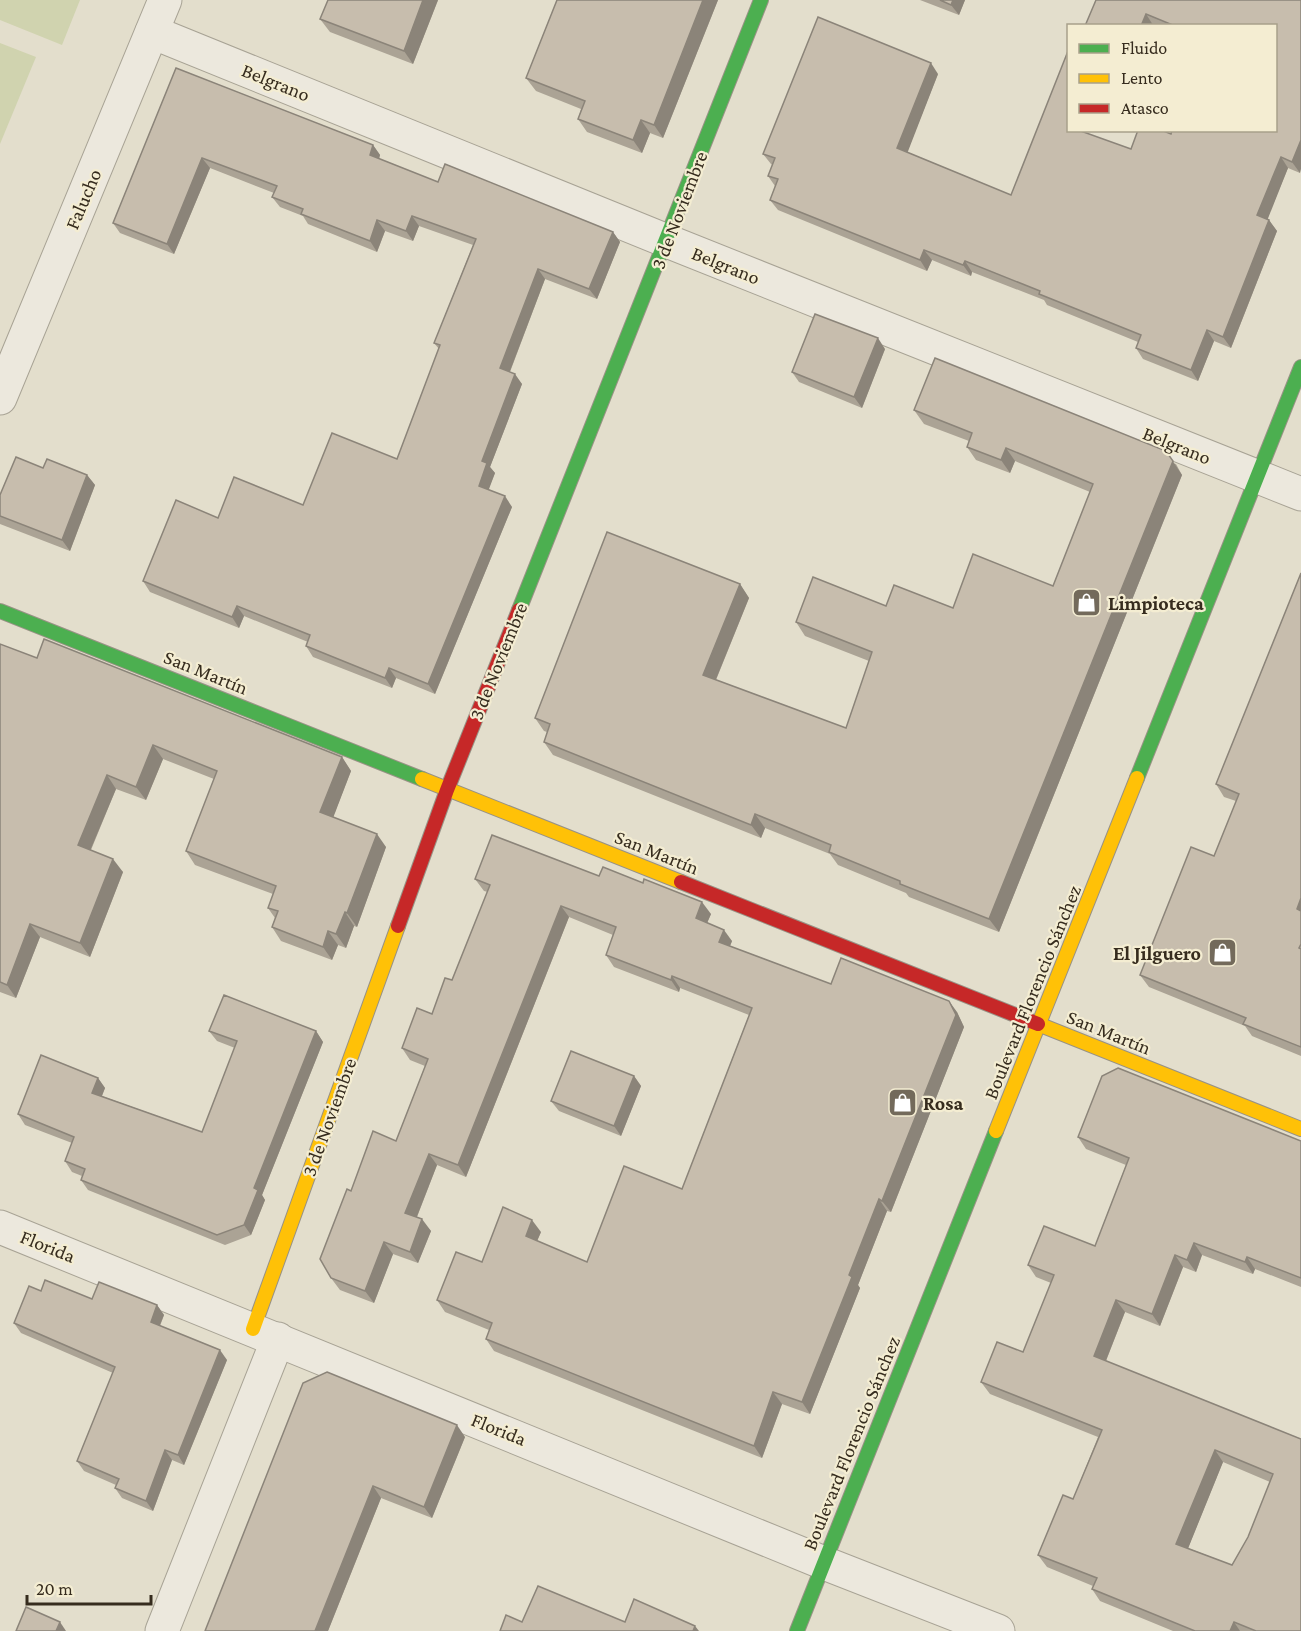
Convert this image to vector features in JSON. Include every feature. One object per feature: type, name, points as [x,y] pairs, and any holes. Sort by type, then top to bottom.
[{"type":"street","name":"Falucho","points":[[0,398],[165,0]]},
{"type":"street","name":"3 de Noviembre","points":[[162,1631],[266,1334],[447,790],[761,0]]},
{"type":"street","name":"Belgrano","points":[[152,32],[1301,494]]},
{"type":"street","name":"Boulevard Florencio Sánchez","points":[[797,1631],[1301,367]]},
{"type":"street","name":"San Martín","points":[[0,611],[1301,1129]]},
{"type":"street","name":"Florida","points":[[0,1227],[824,1563],[998,1631]]},
{"type":"green space","points":[[0,0],[80,0],[62,45],[0,20]]},
{"type":"green space","points":[[0,43],[36,57],[0,144]]},
{"type":"building","points":[[328,0],[423,0],[404,51],[320,19]]},
{"type":"building","points":[[557,0],[703,0],[654,125],[641,120],[633,140],[578,119],[585,101],[526,78]]},
{"type":"building","points":[[940,0],[953,0],[951,5]]},
{"type":"building","points":[[1096,0],[1301,0],[1301,140],[1292,162],[1281,157],[1257,215],[1269,220],[1223,337],[1207,330],[1191,370],[1136,348],[1141,335],[1039,294],[1040,291],[965,261],[963,265],[924,250],[920,260],[770,200],[778,179],[768,176],[775,158],[763,154],[818,17],[931,63],[897,148],[1011,195],[1067,54],[1067,132],[1084,132],[1131,149],[1137,132],[1171,134],[1172,132],[1277,132],[1277,24],[1170,24],[1146,14],[1142,24],[1086,24]]},
{"type":"building","points":[[176,68],[373,145],[370,155],[438,182],[445,164],[613,232],[589,289],[538,269],[500,368],[515,374],[482,461],[487,463],[479,486],[505,496],[428,684],[389,668],[385,678],[306,646],[310,635],[237,606],[232,617],[143,581],[176,500],[218,518],[234,477],[303,505],[332,433],[397,459],[440,345],[434,343],[476,239],[412,216],[406,231],[377,220],[370,241],[301,214],[303,209],[272,197],[277,186],[202,158],[167,244],[113,223]]},
{"type":"building","points":[[815,314],[878,338],[854,397],[792,372]]},
{"type":"building","points":[[935,358],[1166,451],[1173,461],[989,919],[900,884],[900,881],[829,852],[831,845],[755,814],[751,825],[544,742],[550,724],[535,718],[607,532],[740,584],[703,675],[846,728],[872,652],[796,622],[813,577],[886,606],[894,585],[953,608],[973,554],[1053,586],[1093,484],[1006,448],[1001,460],[967,447],[972,433],[914,410]]},
{"type":"building","points":[[16,457],[43,468],[47,459],[87,475],[62,540],[0,516],[0,495]]},
{"type":"building","points":[[1301,573],[1301,898],[1297,909],[1301,911],[1299,948],[1301,949],[1301,1047],[1243,1024],[1246,1018],[1140,975],[1191,847],[1214,856],[1239,794],[1216,784]]},
{"type":"building","points":[[44,639],[342,757],[320,812],[377,834],[347,913],[345,912],[336,934],[328,931],[323,947],[272,927],[278,911],[268,908],[276,886],[186,851],[217,771],[153,745],[136,787],[107,775],[78,845],[113,859],[80,943],[30,924],[7,985],[0,982],[0,644],[37,658]]},
{"type":"building","points":[[492,835],[599,876],[603,867],[643,883],[644,879],[702,902],[696,918],[724,930],[719,942],[831,984],[841,958],[949,1001],[956,1015],[882,1201],[879,1199],[849,1275],[852,1277],[802,1402],[773,1392],[754,1446],[486,1339],[492,1323],[437,1300],[456,1252],[482,1262],[503,1207],[532,1220],[526,1236],[587,1262],[624,1166],[682,1189],[752,1008],[672,976],[671,980],[606,955],[616,927],[561,906],[458,1165],[429,1154],[405,1213],[422,1219],[410,1252],[384,1242],[365,1291],[331,1278],[320,1259],[347,1189],[351,1191],[373,1131],[396,1141],[428,1059],[402,1048],[417,1008],[432,1014],[445,978],[452,980],[490,885],[475,879]]},
{"type":"building","points":[[224,995],[316,1031],[254,1188],[258,1190],[244,1225],[217,1235],[81,1180],[85,1169],[65,1161],[74,1137],[18,1114],[41,1055],[98,1078],[92,1093],[202,1132],[237,1041],[209,1031]]},
{"type":"building","points":[[571,1051],[634,1076],[614,1126],[551,1101]]},
{"type":"building","points":[[1118,1068],[1301,1141],[1301,1278],[1247,1257],[1245,1262],[1194,1243],[1187,1260],[1175,1255],[1152,1314],[1116,1300],[1094,1356],[1301,1439],[1301,1631],[1256,1631],[1234,1622],[1230,1631],[1195,1631],[1092,1589],[1097,1578],[1038,1555],[1063,1495],[1073,1499],[1102,1430],[981,1382],[997,1342],[1023,1352],[1054,1275],[1028,1265],[1044,1226],[1095,1246],[1129,1158],[1078,1137],[1102,1076]],"holes":[[[1215,1450],[1273,1474],[1248,1537],[1232,1565],[1176,1544]]]},
{"type":"building","points":[[45,1280],[92,1299],[99,1282],[157,1305],[151,1322],[220,1350],[178,1455],[165,1450],[146,1501],[115,1488],[119,1479],[77,1461],[115,1367],[14,1323],[29,1286],[41,1291]]},
{"type":"building","points":[[327,1372],[457,1425],[424,1507],[373,1486],[315,1631],[205,1631],[303,1383]]},
{"type":"building","points":[[538,1586],[625,1622],[634,1599],[695,1626],[693,1631],[500,1631],[506,1615],[522,1622]]},
{"type":"building","points":[[26,1607],[60,1622],[56,1631],[16,1631]]},
{"type":"traffic: fast","points":[[519,610],[761,0]]},
{"type":"traffic: fast","points":[[1137,778],[1301,367]]},
{"type":"traffic: fast","points":[[0,611],[422,779]]},
{"type":"traffic: fast","points":[[797,1631],[996,1131]]},
{"type":"traffic: slow","points":[[996,1131],[1137,778]]},
{"type":"traffic: slow","points":[[422,779],[681,882]]},
{"type":"traffic: slow","points":[[253,1329],[398,926]]},
{"type":"traffic: slow","points":[[1038,1024],[1301,1129]]},
{"type":"traffic: jam","points":[[398,926],[447,790],[519,610]]},
{"type":"traffic: jam","points":[[681,882],[1038,1024]]},
{"type":"place","name":"Limpioteca","points":[[1087,603]]},
{"type":"place","name":"El Jilguero","points":[[1222,953]]},
{"type":"place","name":"Rosa","points":[[902,1103]]}]
